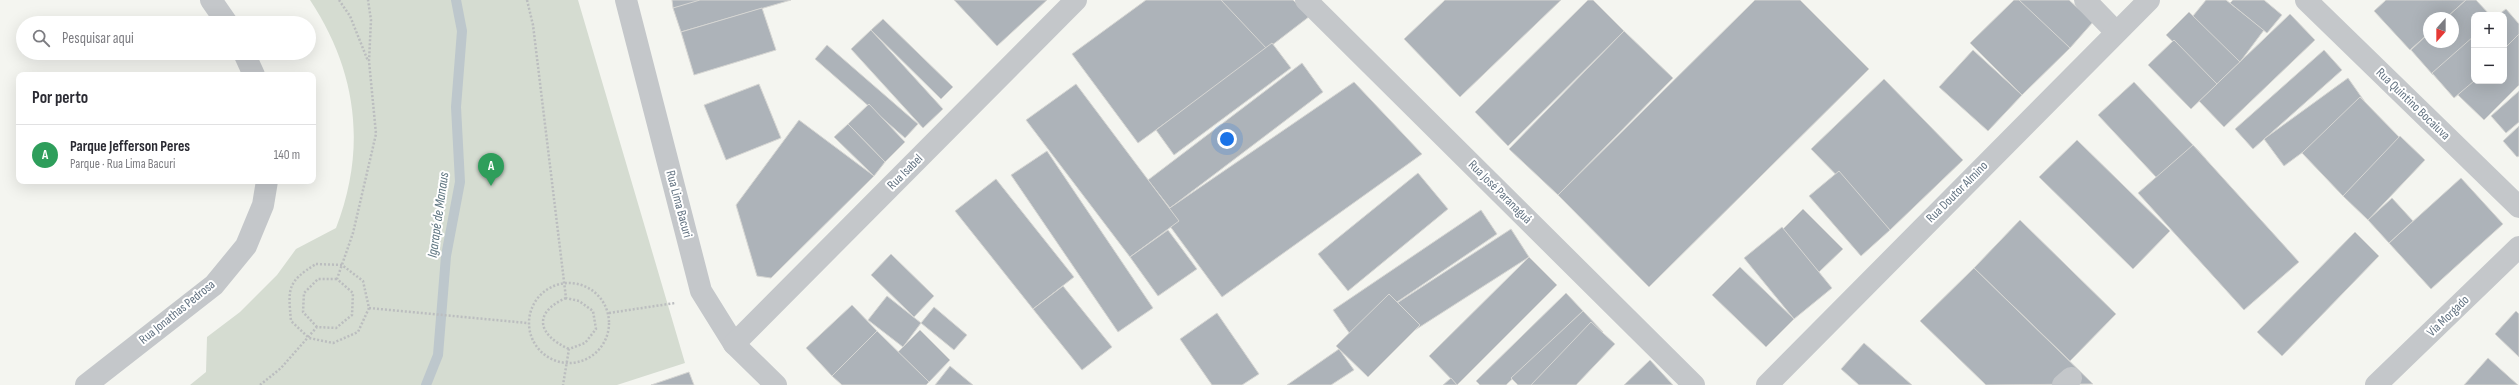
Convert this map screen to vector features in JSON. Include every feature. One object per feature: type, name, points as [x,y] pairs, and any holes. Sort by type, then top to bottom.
[{"type":"street","points":[[211,0],[222,16]]},
{"type":"street","name":"Rua Lima Bacuri","points":[[626,0],[701,291],[734,344],[776,385]]},
{"type":"street","name":"Rua Isabel","points":[[734,344],[1076,0]]},
{"type":"street","name":"Rua José Paranaguá","points":[[1306,0],[1694,385]]},
{"type":"street","points":[[2085,0],[2116,32]]},
{"type":"street","name":"Rua Doutor Almino","points":[[1766,385],[2149,0]]},
{"type":"street","name":"Rua Quintino Bocaiuva","points":[[2313,2],[2519,207]]},
{"type":"street","points":[[247,60],[253,72]]},
{"type":"street","name":"Rua Jonathas Pedrosa","points":[[86,385],[214,285],[246,246],[263,205],[266,184]]},
{"type":"street","name":"Via Morgado","points":[[2376,385],[2519,247]]},
{"type":"path","points":[[339,0],[350,16],[369,61]]},
{"type":"path","points":[[337,279],[353,233],[376,134],[369,61],[371,20],[368,0]]},
{"type":"path","points":[[527,0],[533,25],[566,298]]},
{"type":"path","points":[[316,264],[342,265],[363,281],[369,308],[358,332],[333,343],[309,338],[291,321],[288,294],[296,276],[316,264]]},
{"type":"path","points":[[337,279],[353,293],[352,315],[336,328],[317,327],[303,312],[304,293],[318,280],[337,279]]},
{"type":"path","points":[[565,282],[586,287],[602,299],[610,318],[604,344],[590,359],[566,365],[544,355],[531,340],[527,323],[532,303],[545,288],[565,282]]},
{"type":"path","points":[[566,298],[579,301],[593,311],[596,329],[585,343],[569,349],[554,342],[544,330],[543,316],[551,305],[566,298]]},
{"type":"path","points":[[609,313],[674,303]]},
{"type":"path","points":[[369,308],[527,323]]},
{"type":"path","points":[[260,385],[281,368],[309,338],[317,327]]},
{"type":"path","points":[[563,385],[569,349]]},
{"type":"shaded area","points":[[310,0],[578,0],[685,363],[617,385],[190,385],[206,372],[207,337],[240,312],[277,275],[296,249],[336,228],[346,198],[352,169],[354,139],[352,111],[347,82],[338,54],[326,27]]},
{"type":"building","points":[[672,0],[719,0],[673,8]]},
{"type":"building","points":[[700,0],[791,0],[681,32],[673,8]]},
{"type":"building","points":[[954,0],[1047,0],[997,46]]},
{"type":"building","points":[[1146,0],[1231,0],[1267,49],[1138,143],[1072,54]]},
{"type":"building","points":[[1221,0],[1293,0],[1310,16],[1267,49]]},
{"type":"building","points":[[1445,0],[1561,0],[1460,97],[1404,39]]},
{"type":"building","points":[[1588,0],[1593,0],[1624,31],[1508,146],[1475,112]]},
{"type":"building","points":[[1755,0],[1800,0],[1869,69],[1649,287],[1558,195]]},
{"type":"building","points":[[2014,0],[2023,0],[2070,48],[2022,95],[1970,43]]},
{"type":"building","points":[[2019,0],[2069,0],[2093,22],[2070,48]]},
{"type":"building","points":[[2206,0],[2226,0],[2264,30],[2240,62],[2188,22]]},
{"type":"building","points":[[2233,0],[2264,0],[2282,15],[2267,33],[2230,3]]},
{"type":"building","points":[[2386,0],[2466,0],[2453,12],[2423,12],[2423,38],[2410,50],[2374,11]]},
{"type":"building","points":[[2466,0],[2476,0],[2487,12],[2471,12],[2471,40],[2433,75],[2411,50],[2423,39],[2423,48],[2459,48],[2459,12],[2453,12]]},
{"type":"building","points":[[762,8],[776,50],[694,75],[681,32]]},
{"type":"building","points":[[2506,9],[2519,24],[2519,43],[2507,53],[2507,12],[2502,12]]},
{"type":"building","points":[[2189,12],[2240,62],[2217,84],[2166,35]]},
{"type":"building","points":[[2290,14],[2315,40],[2224,127],[2199,101]]},
{"type":"building","points":[[883,19],[953,87],[941,99],[871,30]]},
{"type":"building","points":[[871,30],[943,109],[923,128],[851,49]]},
{"type":"building","points":[[1624,31],[1673,78],[1558,195],[1509,149]]},
{"type":"building","points":[[2519,34],[2519,85],[2484,120],[2458,95],[2471,82],[2471,84],[2507,84],[2507,46]]},
{"type":"building","points":[[2471,39],[2471,84],[2454,98],[2432,73]]},
{"type":"building","points":[[2174,40],[2217,84],[2191,109],[2148,65]]},
{"type":"building","points":[[1272,43],[1291,68],[1174,155],[1156,130]]},
{"type":"building","points":[[827,45],[918,124],[905,138],[815,59]]},
{"type":"building","points":[[1973,50],[2022,95],[1988,131],[1939,87]]},
{"type":"building","points":[[2324,50],[2342,70],[2253,149],[2235,129]]},
{"type":"building","points":[[1302,63],[1323,92],[1170,208],[1148,180]]},
{"type":"building","points":[[2348,78],[2367,105],[2284,166],[2264,139]]},
{"type":"building","points":[[1884,79],[1963,160],[1890,230],[1811,149]]},
{"type":"building","points":[[1354,82],[1422,154],[1222,297],[1161,214]]},
{"type":"building","points":[[2134,82],[2206,159],[2170,192],[2098,115]]},
{"type":"building","points":[[759,84],[781,138],[726,160],[704,105]]},
{"type":"building","points":[[1076,84],[1179,221],[1130,257],[1026,120]]},
{"type":"building","points":[[2519,91],[2519,122],[2506,133],[2491,116]]},
{"type":"building","points":[[2360,97],[2402,140],[2343,196],[2302,153]]},
{"type":"building","points":[[869,104],[905,142],[885,162],[848,124]]},
{"type":"building","points":[[799,120],[874,176],[771,278],[757,276],[736,205]]},
{"type":"building","points":[[848,124],[885,162],[874,176],[834,137]]},
{"type":"building","points":[[2519,126],[2519,156],[2517,157],[2503,141]]},
{"type":"building","points":[[2400,136],[2425,160],[2368,220],[2343,196]]},
{"type":"building","points":[[2077,140],[2170,231],[2133,269],[2039,177]]},
{"type":"building","points":[[2193,145],[2299,262],[2244,310],[2138,193]]},
{"type":"building","points":[[1047,151],[1153,308],[1118,332],[1011,175]]},
{"type":"building","points":[[1839,171],[1890,230],[1861,256],[1809,196]]},
{"type":"building","points":[[1418,173],[1448,209],[1348,291],[1318,254]]},
{"type":"building","points":[[2461,178],[2503,224],[2431,289],[2389,243]]},
{"type":"building","points":[[996,179],[1074,277],[1033,309],[955,211]]},
{"type":"building","points":[[2392,198],[2413,221],[2389,243],[2368,220]]},
{"type":"building","points":[[1803,209],[1843,249],[1819,272],[1780,232]]},
{"type":"building","points":[[1481,210],[1497,234],[1350,334],[1333,310]]},
{"type":"building","points":[[2020,220],[2116,314],[2070,361],[1974,268]]},
{"type":"building","points":[[1782,227],[1832,288],[1794,319],[1744,258]]},
{"type":"building","points":[[1511,229],[1529,257],[1415,330],[1397,303]]},
{"type":"building","points":[[1168,230],[1197,269],[1158,296],[1130,257]]},
{"type":"building","points":[[2355,232],[2379,256],[2282,356],[2257,332]]},
{"type":"building","points":[[891,254],[934,296],[914,317],[871,275]]},
{"type":"building","points":[[1529,257],[1557,285],[1457,385],[1429,356]]},
{"type":"building","points":[[1740,267],[1794,319],[1766,347],[1712,295]]},
{"type":"building","points":[[1974,268],[2093,384],[1986,385],[1920,321]]},
{"type":"building","points":[[1063,286],[1112,347],[1082,370],[1033,309]]},
{"type":"building","points":[[1566,293],[1583,311],[1506,385],[1480,385],[1476,381]]},
{"type":"building","points":[[1389,294],[1420,325],[1368,377],[1336,346]]},
{"type":"building","points":[[887,296],[921,323],[903,347],[868,320]]},
{"type":"building","points":[[852,305],[878,332],[832,376],[806,348]]},
{"type":"building","points":[[934,307],[967,335],[954,350],[921,323]]},
{"type":"building","points":[[1583,311],[1603,332],[1545,385],[1518,385],[1511,378]]},
{"type":"building","points":[[2516,311],[2519,314],[2519,357],[2495,334]]},
{"type":"building","points":[[1217,313],[1259,374],[1242,385],[1212,385],[1180,339]]},
{"type":"building","points":[[1591,322],[1615,344],[1576,385],[1531,385]]},
{"type":"building","points":[[920,330],[950,360],[929,382],[898,352]]},
{"type":"building","points":[[877,331],[929,382],[926,385],[842,385],[832,376]]},
{"type":"building","points":[[1864,343],[1912,385],[1859,385],[1841,369]]},
{"type":"building","points":[[1339,349],[1354,370],[1331,385],[1287,385]]},
{"type":"building","points":[[2488,358],[2518,385],[2464,385]]},
{"type":"building","points":[[1650,360],[1673,385],[1624,385]]},
{"type":"building","points":[[950,366],[973,385],[935,385]]},
{"type":"building","points":[[689,372],[694,385],[651,385]]},
{"type":"building","points":[[1451,378],[1457,385],[1443,385]]},
{"type":"waterway","name":"Igarapé de Manaus","points":[[426,385],[438,355],[446,256],[460,182],[456,107],[462,31],[456,0]]},
{"type":"place","name":"Parque Jefferson Peres","points":[[491,186]]}]
